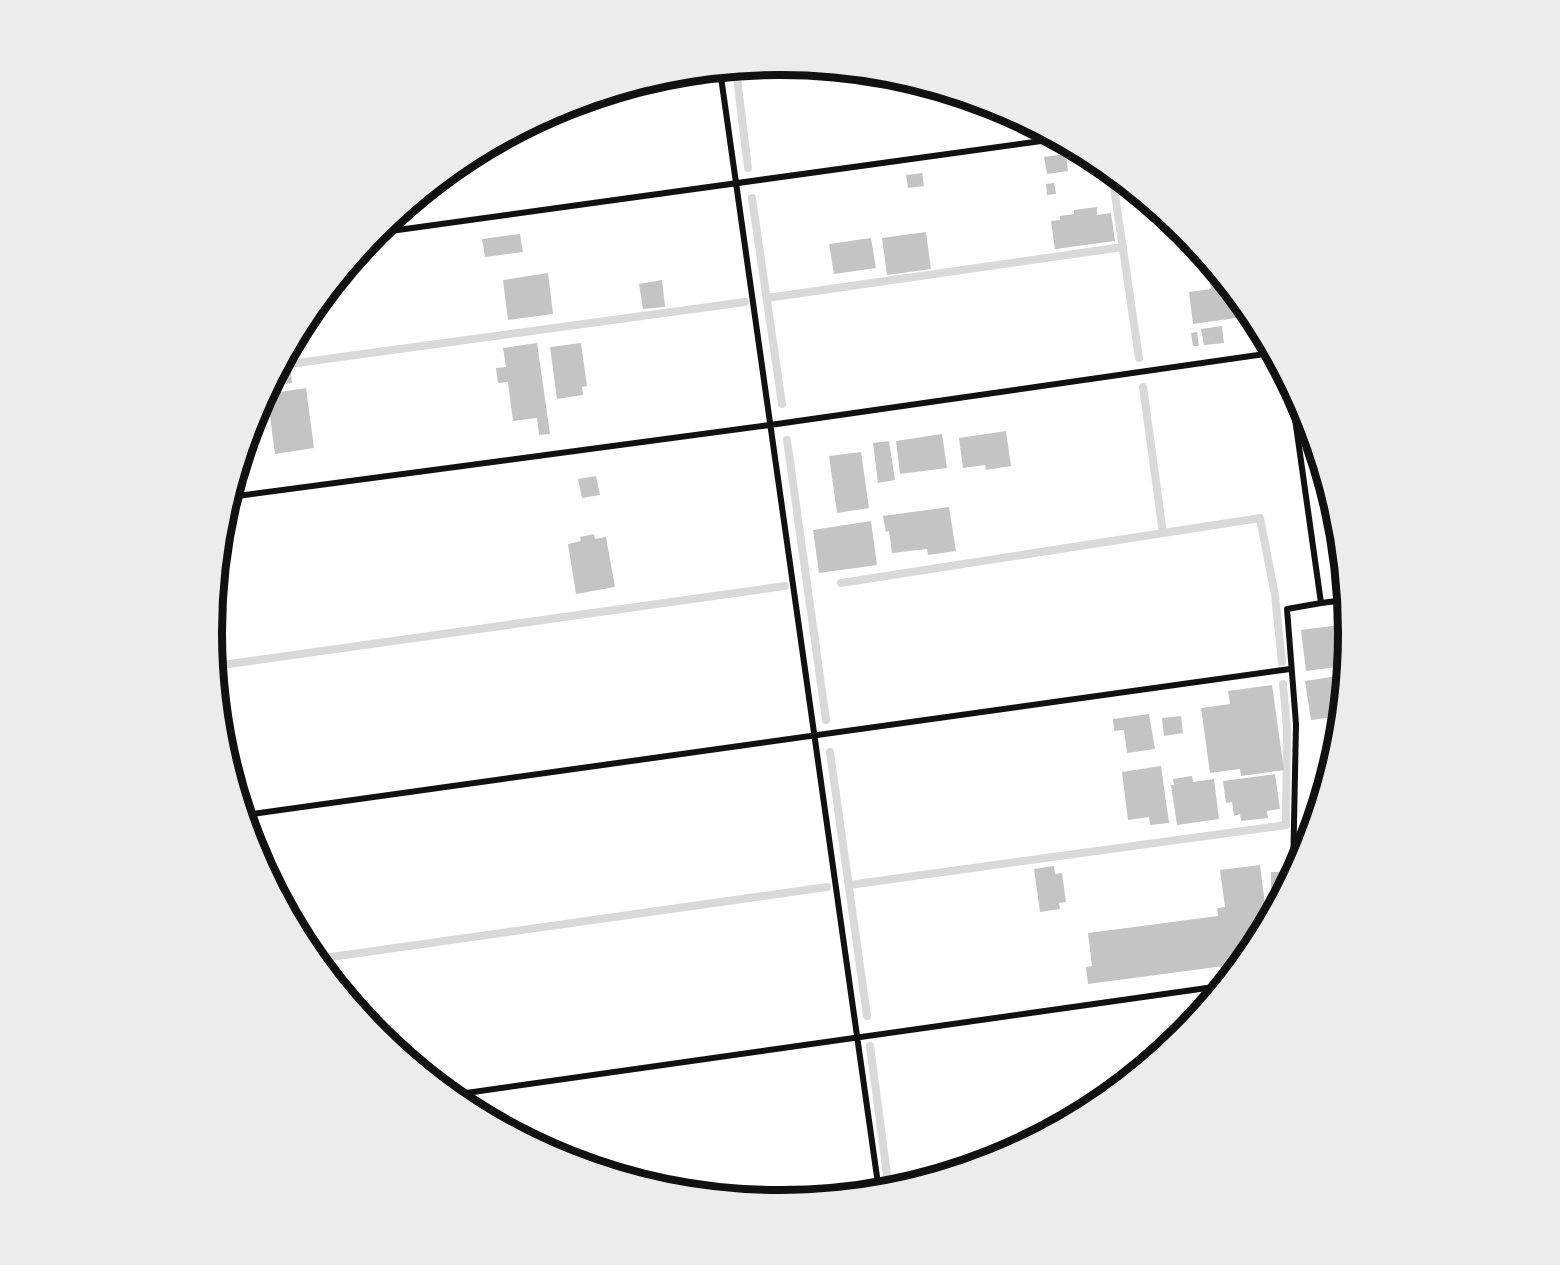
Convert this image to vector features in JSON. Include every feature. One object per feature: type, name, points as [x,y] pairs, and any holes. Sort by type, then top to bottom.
[{"type":"street","points":[[721,78],[878,1181]]},
{"type":"street","points":[[394,231],[1043,141]]},
{"type":"street","points":[[239,496],[770,425],[1263,354]]},
{"type":"street","points":[[1295,419],[1321,603]]},
{"type":"street","points":[[1293,849],[1296,724],[1287,609],[1336,601]]},
{"type":"street","points":[[253,814],[1290,669]]},
{"type":"street","points":[[466,1093],[1209,988]]},
{"type":"building","points":[[1066,154],[1068,171],[1047,174],[1044,157]]},
{"type":"building","points":[[922,173],[924,186],[908,188],[906,175]]},
{"type":"building","points":[[1054,183],[1056,194],[1047,195],[1046,184]]},
{"type":"building","points":[[1097,207],[1097,215],[1111,213],[1115,241],[1055,249],[1051,221],[1060,220],[1060,216],[1074,214],[1074,210]]},
{"type":"building","points":[[926,232],[931,269],[887,275],[882,238]]},
{"type":"building","points":[[520,234],[523,252],[485,257],[482,239]]},
{"type":"building","points":[[871,238],[876,268],[834,274],[829,244]]},
{"type":"building","points":[[548,273],[553,314],[508,320],[503,280]]},
{"type":"building","points":[[1209,278],[1235,311],[1236,318],[1193,324],[1189,292],[1211,289]]},
{"type":"building","points":[[662,280],[665,307],[643,309],[639,284]]},
{"type":"building","points":[[1222,326],[1224,343],[1204,345],[1201,329]]},
{"type":"building","points":[[1197,332],[1199,346],[1193,346],[1191,333]]},
{"type":"building","points":[[537,343],[550,434],[539,435],[537,418],[513,421],[508,382],[498,383],[496,368],[506,367],[503,348]]},
{"type":"building","points":[[581,343],[587,386],[582,387],[583,395],[557,399],[550,347]]},
{"type":"building","points":[[291,372],[292,383],[281,385],[287,373]]},
{"type":"building","points":[[306,388],[314,448],[275,454],[269,410],[277,392]]},
{"type":"building","points":[[1006,431],[1011,466],[986,470],[985,465],[963,468],[959,438]]},
{"type":"building","points":[[942,434],[947,468],[900,474],[896,441]]},
{"type":"building","points":[[889,441],[895,480],[878,483],[873,443]]},
{"type":"building","points":[[861,452],[869,508],[837,513],[829,456]]},
{"type":"building","points":[[596,476],[600,495],[582,498],[578,479]]},
{"type":"building","points":[[949,507],[956,551],[928,555],[927,549],[892,553],[889,531],[886,532],[883,516]]},
{"type":"building","points":[[871,521],[877,565],[819,573],[813,530]]},
{"type":"building","points":[[594,534],[595,539],[606,537],[615,587],[576,594],[568,544],[581,541],[580,537]]},
{"type":"building","points":[[1338,625],[1336,667],[1306,671],[1301,630]]},
{"type":"building","points":[[1335,676],[1331,717],[1311,720],[1305,681]]},
{"type":"building","points":[[1272,685],[1284,770],[1241,776],[1240,769],[1210,773],[1201,708],[1230,704],[1228,691]]},
{"type":"building","points":[[1149,714],[1155,749],[1127,753],[1124,730],[1114,731],[1113,719]]},
{"type":"building","points":[[1181,716],[1183,733],[1164,736],[1162,718]]},
{"type":"building","points":[[1161,766],[1169,823],[1150,825],[1149,817],[1128,820],[1122,772]]},
{"type":"building","points":[[1275,774],[1280,809],[1267,811],[1268,818],[1241,821],[1240,814],[1234,816],[1232,802],[1226,803],[1223,781]]},
{"type":"building","points":[[1192,776],[1193,782],[1214,779],[1219,819],[1177,825],[1171,785],[1174,785],[1173,779]]},
{"type":"building","points":[[1260,865],[1265,907],[1227,966],[1088,984],[1086,967],[1092,966],[1088,933],[1218,916],[1217,908],[1225,907],[1220,870]]},
{"type":"building","points":[[1054,866],[1055,874],[1062,873],[1066,902],[1059,903],[1060,909],[1040,912],[1034,869]]},
{"type":"building","points":[[1271,872],[1282,872],[1280,879],[1271,896]]},
{"type":"waterway","points":[[737,77],[748,168]]},
{"type":"waterway","points":[[1114,186],[1139,358]]},
{"type":"waterway","points":[[752,198],[782,404]]},
{"type":"waterway","points":[[767,298],[1123,247]]},
{"type":"waterway","points":[[292,364],[745,302]]},
{"type":"waterway","points":[[1143,387],[1163,533]]},
{"type":"waterway","points":[[787,440],[826,720]]},
{"type":"waterway","points":[[841,583],[1260,518],[1275,595],[1282,662]]},
{"type":"waterway","points":[[224,665],[785,586]]},
{"type":"waterway","points":[[849,885],[1286,825],[1287,728],[1283,684]]},
{"type":"waterway","points":[[830,752],[867,1016]]},
{"type":"waterway","points":[[327,958],[827,887]]},
{"type":"waterway","points":[[870,1046],[888,1179]]}]
